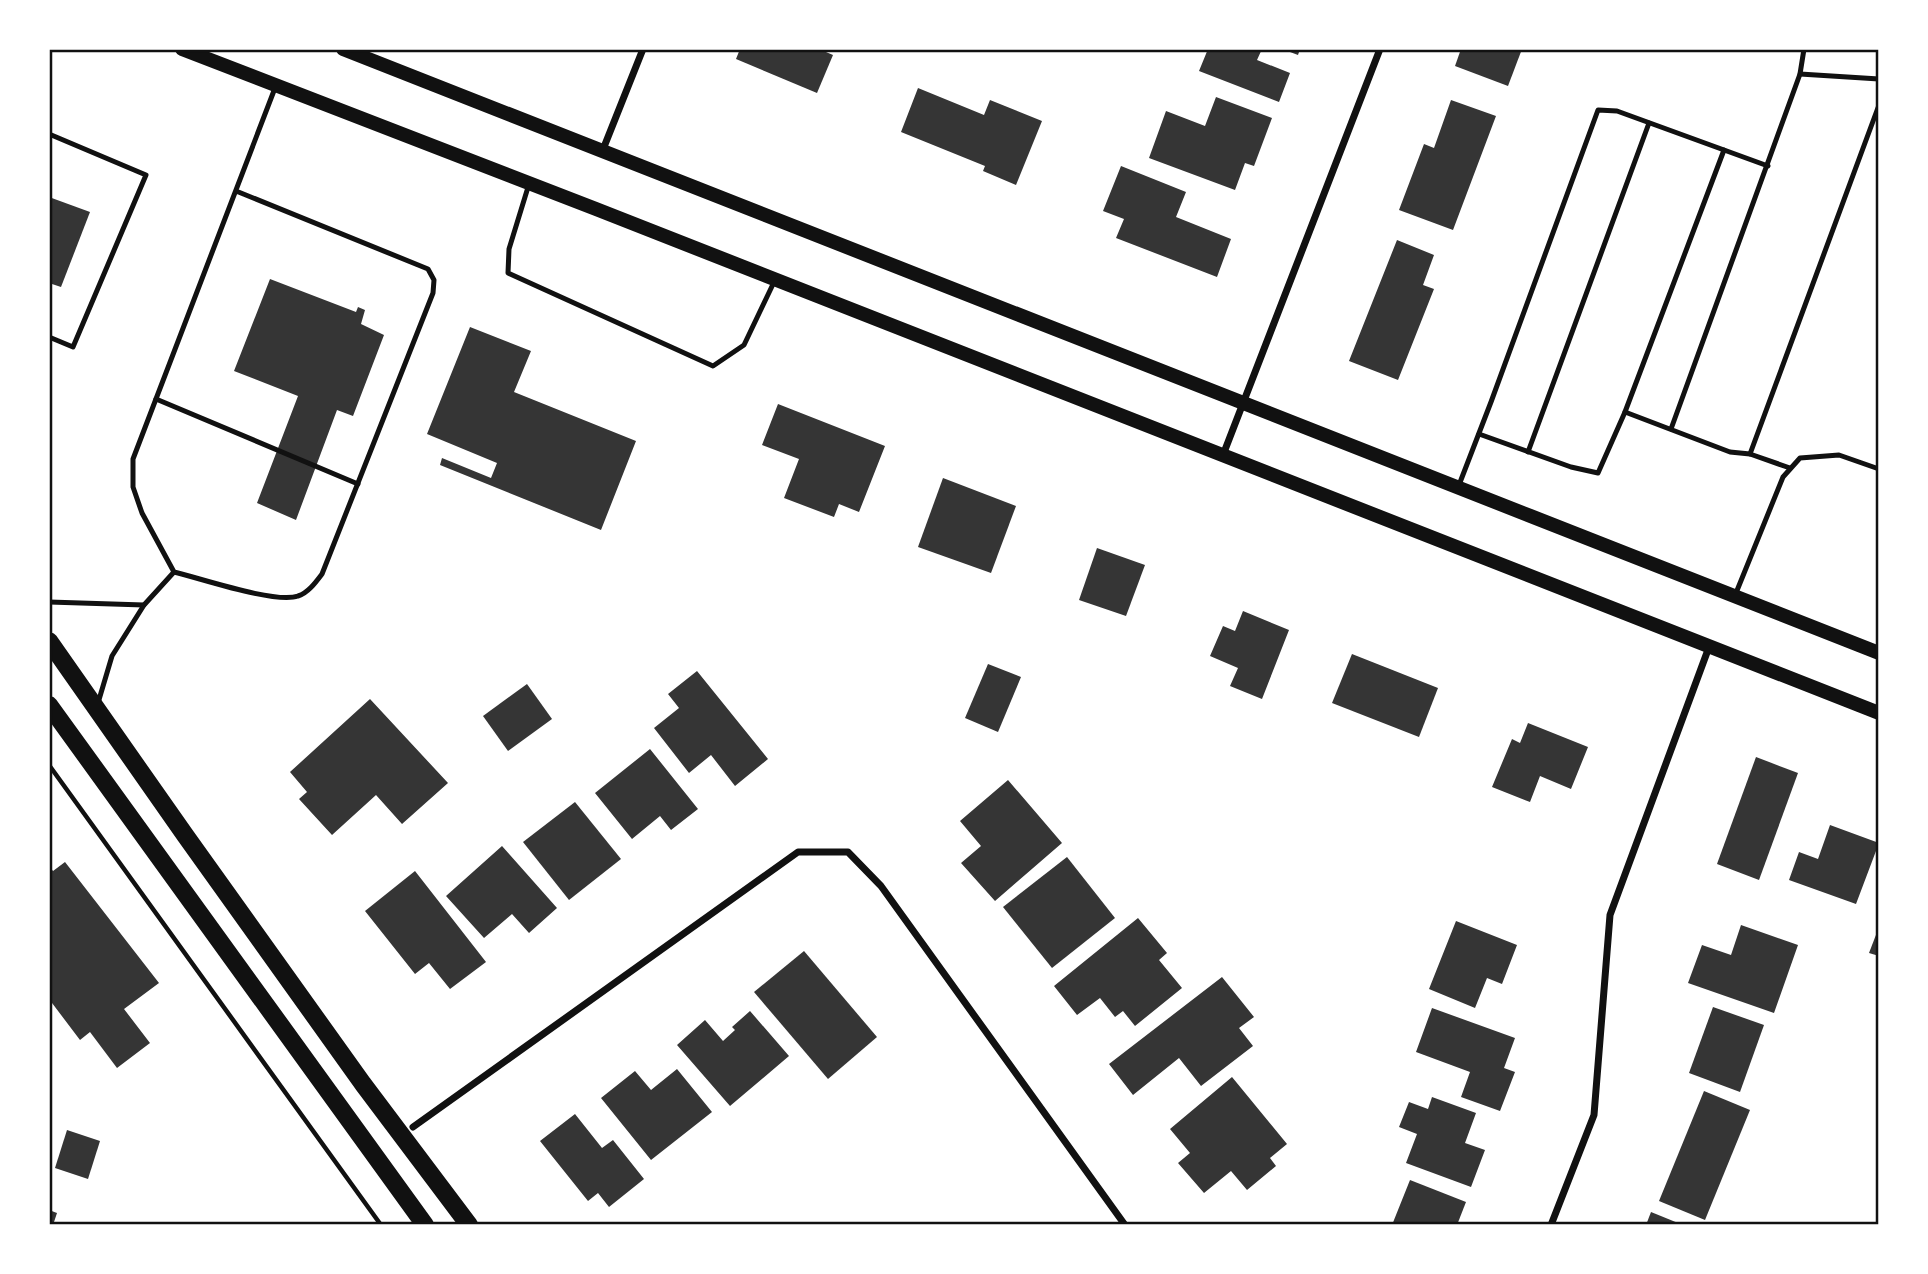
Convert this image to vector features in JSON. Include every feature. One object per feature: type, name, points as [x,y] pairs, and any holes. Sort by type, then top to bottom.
[{"type":"main road","points":[[182,49],[1879,713]]},
{"type":"main road","points":[[343,49],[1879,653]]},
{"type":"main road","points":[[49,641],[363,1084],[468,1225]]},
{"type":"main road","points":[[49,705],[425,1225]]},
{"type":"street","points":[[602,152],[643,49]]},
{"type":"street","points":[[1223,456],[1380,49]]},
{"type":"street","points":[[1551,1225],[1594,1115],[1610,915],[1709,647]]},
{"type":"street","points":[[413,1127],[798,852],[848,852],[881,886],[1125,1225]]},
{"type":"lane","points":[[1671,429],[1768,166],[1800,74],[1804,49]]},
{"type":"lane","points":[[1800,74],[1879,79]]},
{"type":"lane","points":[[236,191],[428,269],[434,280],[433,293],[322,574],[313,586],[298,596],[276,597],[174,572],[142,513],[133,487],[134,459],[276,85]]},
{"type":"lane","points":[[1750,454],[1879,106]]},
{"type":"lane","points":[[1458,488],[1598,110],[1617,111],[1768,166]]},
{"type":"lane","points":[[1528,452],[1649,123]]},
{"type":"lane","points":[[49,134],[146,175],[73,347],[49,337]]},
{"type":"lane","points":[[1479,434],[1571,467],[1598,473],[1625,412],[1724,150]]},
{"type":"lane","points":[[530,184],[509,249],[508,273],[713,366],[744,345],[775,280]]},
{"type":"lane","points":[[156,399],[358,484]]},
{"type":"lane","points":[[1625,412],[1730,452],[1750,454],[1790,468]]},
{"type":"lane","points":[[1735,596],[1783,477],[1800,458],[1839,455],[1879,469]]},
{"type":"lane","points":[[96,709],[112,656],[144,605],[174,572]]},
{"type":"lane","points":[[49,602],[144,605]]},
{"type":"path","points":[[49,765],[381,1225]]},
{"type":"building","points":[[740,49],[819,49],[833,55],[817,93],[736,59]]},
{"type":"building","points":[[1208,49],[1262,49],[1257,60],[1290,73],[1279,102],[1199,71]]},
{"type":"building","points":[[1282,49],[1300,49],[1298,55]]},
{"type":"building","points":[[1461,49],[1522,49],[1508,86],[1455,66]]},
{"type":"building","points":[[918,88],[984,115],[990,100],[1042,121],[1016,185],[983,171],[985,166],[901,132]]},
{"type":"building","points":[[1216,97],[1272,118],[1254,166],[1245,163],[1235,190],[1149,158],[1166,111],[1205,126]]},
{"type":"building","points":[[1451,100],[1496,116],[1453,230],[1399,210],[1424,144],[1434,148]]},
{"type":"building","points":[[1121,166],[1186,192],[1176,217],[1231,239],[1217,277],[1116,238],[1124,219],[1103,211]]},
{"type":"building","points":[[49,197],[90,212],[61,287],[49,283]]},
{"type":"building","points":[[1397,240],[1434,255],[1423,285],[1434,289],[1398,380],[1349,361]]},
{"type":"building","points":[[270,279],[356,312],[358,307],[365,310],[361,324],[384,335],[353,416],[337,410],[296,520],[257,503],[298,396],[234,371]]},
{"type":"building","points":[[470,327],[531,351],[514,392],[636,441],[601,530],[440,465],[442,458],[491,478],[497,463],[427,434]]},
{"type":"building","points":[[778,404],[885,446],[859,512],[839,504],[834,517],[784,498],[799,459],[762,445]]},
{"type":"building","points":[[943,478],[1016,506],[991,573],[918,547]]},
{"type":"building","points":[[1097,548],[1145,565],[1126,616],[1079,600]]},
{"type":"building","points":[[1243,611],[1289,630],[1262,699],[1230,686],[1238,668],[1210,656],[1223,626],[1235,631]]},
{"type":"building","points":[[1352,654],[1438,688],[1419,737],[1332,703]]},
{"type":"building","points":[[988,664],[1021,677],[998,732],[965,718]]},
{"type":"building","points":[[697,671],[768,759],[735,786],[711,755],[689,773],[654,728],[679,708],[668,694]]},
{"type":"building","points":[[527,684],[552,719],[508,751],[483,716]]},
{"type":"building","points":[[370,699],[448,783],[402,824],[376,795],[332,835],[299,799],[307,792],[290,772]]},
{"type":"building","points":[[1528,723],[1588,747],[1571,789],[1540,776],[1530,802],[1492,787],[1512,739],[1520,743]]},
{"type":"building","points":[[650,749],[698,809],[671,830],[660,816],[632,839],[595,793]]},
{"type":"building","points":[[1756,757],[1798,773],[1759,880],[1717,864]]},
{"type":"building","points":[[1008,780],[1062,843],[995,901],[961,863],[981,846],[960,821]]},
{"type":"building","points":[[575,802],[621,859],[569,900],[523,842]]},
{"type":"building","points":[[1830,825],[1879,843],[1856,904],[1789,880],[1799,852],[1818,859]]},
{"type":"building","points":[[502,846],[557,908],[529,933],[512,914],[484,938],[446,896]]},
{"type":"building","points":[[1067,857],[1115,918],[1052,968],[1003,907]]},
{"type":"building","points":[[65,862],[159,983],[124,1009],[150,1043],[117,1068],[90,1032],[80,1040],[49,999],[49,866],[53,871]]},
{"type":"building","points":[[415,871],[486,962],[450,989],[429,963],[415,974],[365,911]]},
{"type":"building","points":[[1138,918],[1167,953],[1159,960],[1182,988],[1135,1026],[1123,1011],[1115,1017],[1100,998],[1077,1015],[1054,986]]},
{"type":"building","points":[[1456,921],[1517,945],[1502,984],[1487,978],[1475,1008],[1429,989]]},
{"type":"building","points":[[1741,925],[1798,945],[1774,1013],[1688,983],[1702,945],[1731,955]]},
{"type":"building","points":[[1879,927],[1879,956],[1869,953]]},
{"type":"building","points":[[804,951],[877,1037],[828,1079],[754,992]]},
{"type":"building","points":[[1222,977],[1254,1017],[1239,1028],[1253,1046],[1201,1086],[1179,1058],[1133,1095],[1109,1064]]},
{"type":"building","points":[[1713,1007],[1764,1025],[1740,1092],[1689,1073]]},
{"type":"building","points":[[1432,1008],[1515,1038],[1504,1068],[1515,1072],[1500,1111],[1461,1097],[1470,1072],[1416,1052]]},
{"type":"building","points":[[750,1011],[789,1056],[730,1106],[677,1045],[705,1020],[723,1041],[735,1030],[732,1027]]},
{"type":"building","points":[[677,1069],[712,1112],[651,1160],[601,1098],[635,1071],[651,1090]]},
{"type":"building","points":[[1232,1077],[1287,1144],[1270,1158],[1276,1166],[1247,1190],[1231,1171],[1204,1193],[1178,1163],[1190,1153],[1170,1129]]},
{"type":"building","points":[[1704,1091],[1750,1110],[1705,1220],[1659,1201]]},
{"type":"building","points":[[1432,1097],[1476,1113],[1465,1143],[1485,1150],[1471,1187],[1406,1163],[1417,1134],[1399,1127],[1409,1102],[1428,1109]]},
{"type":"building","points":[[575,1114],[602,1148],[613,1140],[644,1179],[609,1207],[598,1193],[588,1201],[540,1141]]},
{"type":"building","points":[[67,1130],[100,1141],[88,1179],[55,1168]]},
{"type":"building","points":[[1410,1180],[1466,1202],[1457,1225],[1392,1225]]},
{"type":"building","points":[[49,1210],[57,1213],[53,1225],[49,1225]]},
{"type":"building","points":[[1651,1212],[1683,1225],[1646,1225]]}]
